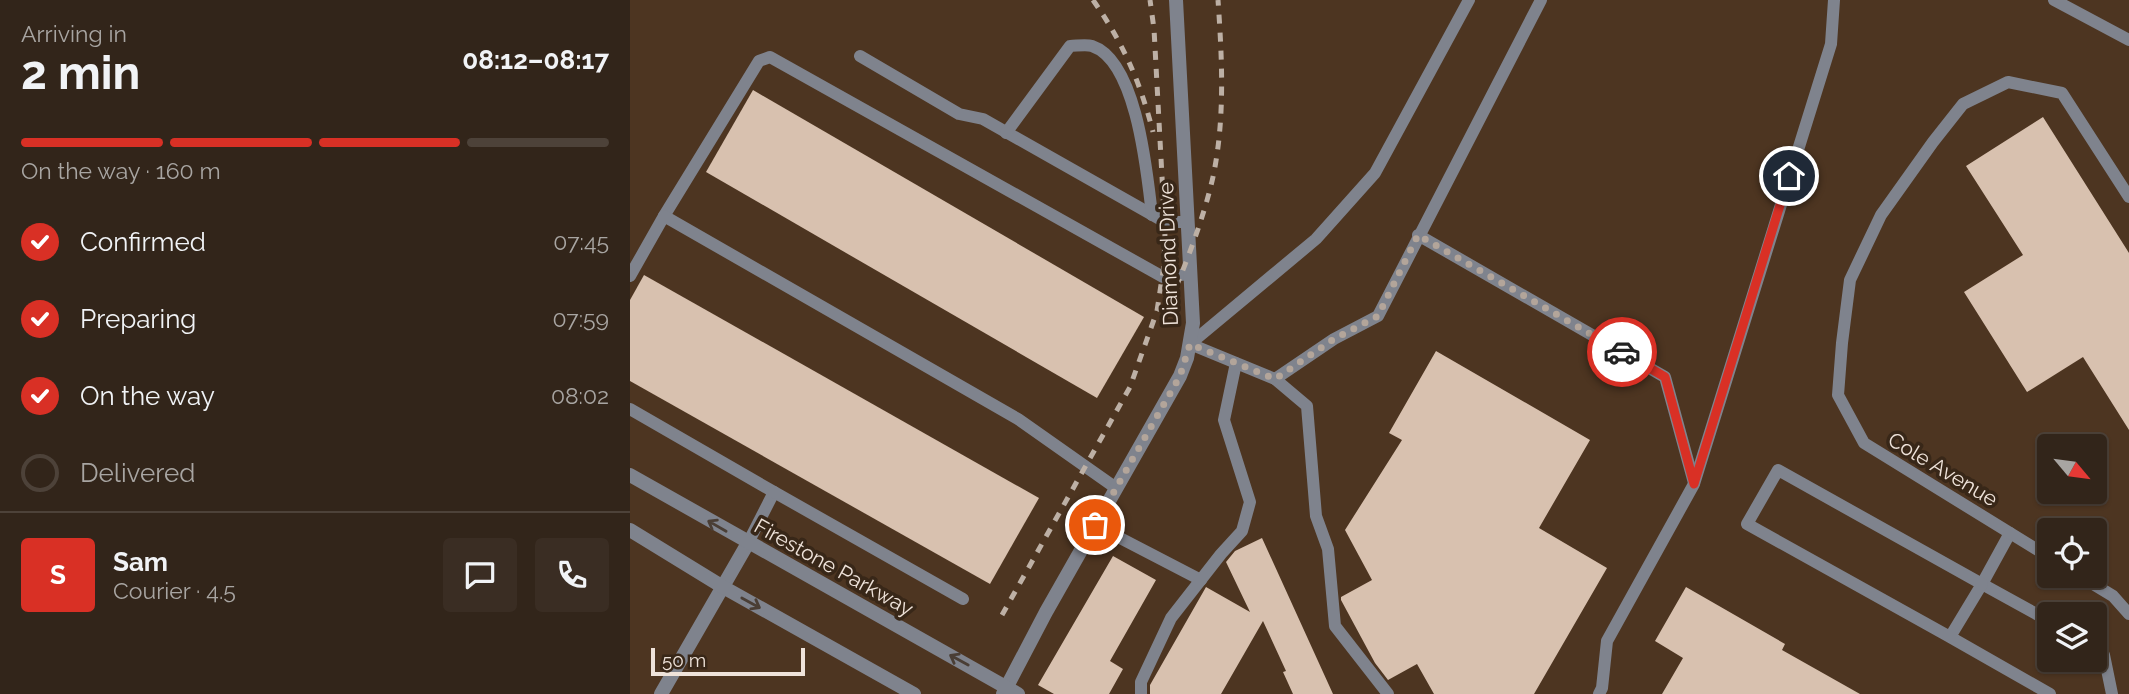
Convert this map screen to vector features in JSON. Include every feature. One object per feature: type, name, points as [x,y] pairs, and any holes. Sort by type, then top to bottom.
[{"type":"street","name":"Diamond Drive","points":[[1010,692],[1095,525],[1180,376],[1190,344],[1193,323],[1176,0]]},
{"type":"street","name":"Firestone Parkway","points":[[630,475],[1010,692]]},
{"type":"street","points":[[630,530],[723,587],[914,694]]},
{"type":"street","points":[[661,694],[748,543]]},
{"type":"lane","points":[[1388,694],[1335,626],[1328,549],[1316,516],[1307,406],[1275,379],[1190,344],[1317,239],[1375,173],[1469,0]]},
{"type":"lane","points":[[1275,379],[1334,339],[1378,316],[1541,0]]},
{"type":"lane","points":[[1599,694],[1607,641],[1694,484],[1831,44],[1835,0]]},
{"type":"lane","points":[[2054,0],[2129,40]]},
{"type":"lane","points":[[1006,132],[1070,46],[1091,45],[1116,63],[1139,123],[1152,215]]},
{"type":"lane","points":[[860,56],[959,114],[983,119],[1164,222],[1187,222]]},
{"type":"lane","points":[[630,276],[758,61],[770,57],[1163,277],[1189,274]]},
{"type":"lane","name":"Cole Avenue","points":[[2037,550],[1864,443],[1838,395],[1850,280],[1881,215],[1963,104],[2008,82],[2062,93],[2129,197]]},
{"type":"lane","points":[[664,216],[1018,419],[1116,488]]},
{"type":"lane","points":[[1418,235],[1665,377],[1694,484]]},
{"type":"lane","points":[[1141,694],[1141,682],[1171,618],[1242,531],[1250,502],[1224,420],[1236,363]]},
{"type":"lane","points":[[630,409],[963,599]]},
{"type":"lane","points":[[2037,614],[1778,470],[1747,524],[2050,694]]},
{"type":"lane","points":[[748,543],[774,492]]},
{"type":"lane","points":[[1095,525],[1200,580]]},
{"type":"lane","points":[[1950,638],[2010,533]]},
{"type":"lane","points":[[2100,588],[2113,596],[2129,614]]},
{"type":"lane","points":[[2107,666],[2112,694]]},
{"type":"shaded area","points":[[630,0],[2129,0],[2129,694],[630,694]]},
{"type":"building","points":[[753,90],[1144,317],[1097,398],[706,172]]},
{"type":"building","points":[[2043,117],[2129,253],[2129,430],[2083,357],[2027,392],[1964,292],[2023,255],[1966,166]]},
{"type":"building","points":[[644,275],[1039,498],[990,584],[630,381],[630,300]]},
{"type":"building","points":[[1436,351],[1590,440],[1539,528],[1607,568],[1534,694],[1434,694],[1417,664],[1388,680],[1375,663],[1341,600],[1341,597],[1372,580],[1345,530],[1402,440],[1389,433]]},
{"type":"building","points":[[1262,538],[1333,694],[1293,694],[1283,672],[1286,671],[1263,621],[1221,694],[1150,694],[1150,685],[1206,587],[1250,612],[1226,562],[1235,551]]},
{"type":"building","points":[[1113,556],[1156,580],[1110,661],[1123,669],[1109,694],[1054,694],[1038,685]]},
{"type":"building","points":[[1686,587],[1785,644],[1782,650],[1860,694],[1662,694],[1683,658],[1655,641]]},
{"type":"railway","points":[[1093,0],[1129,63],[1153,132]]},
{"type":"railway","points":[[1002,615],[1130,387],[1157,311],[1164,265],[1165,232],[1154,29],[1150,0]]},
{"type":"railway","points":[[1162,320],[1199,227],[1214,172],[1221,108],[1218,0]]},
{"type":"way so far","points":[[1095,525],[1180,376],[1190,344],[1275,379],[1334,339],[1378,316],[1418,235],[1622,352]]},
{"type":"route","points":[[1622,352],[1665,377],[1694,484],[1789,176]]}]
